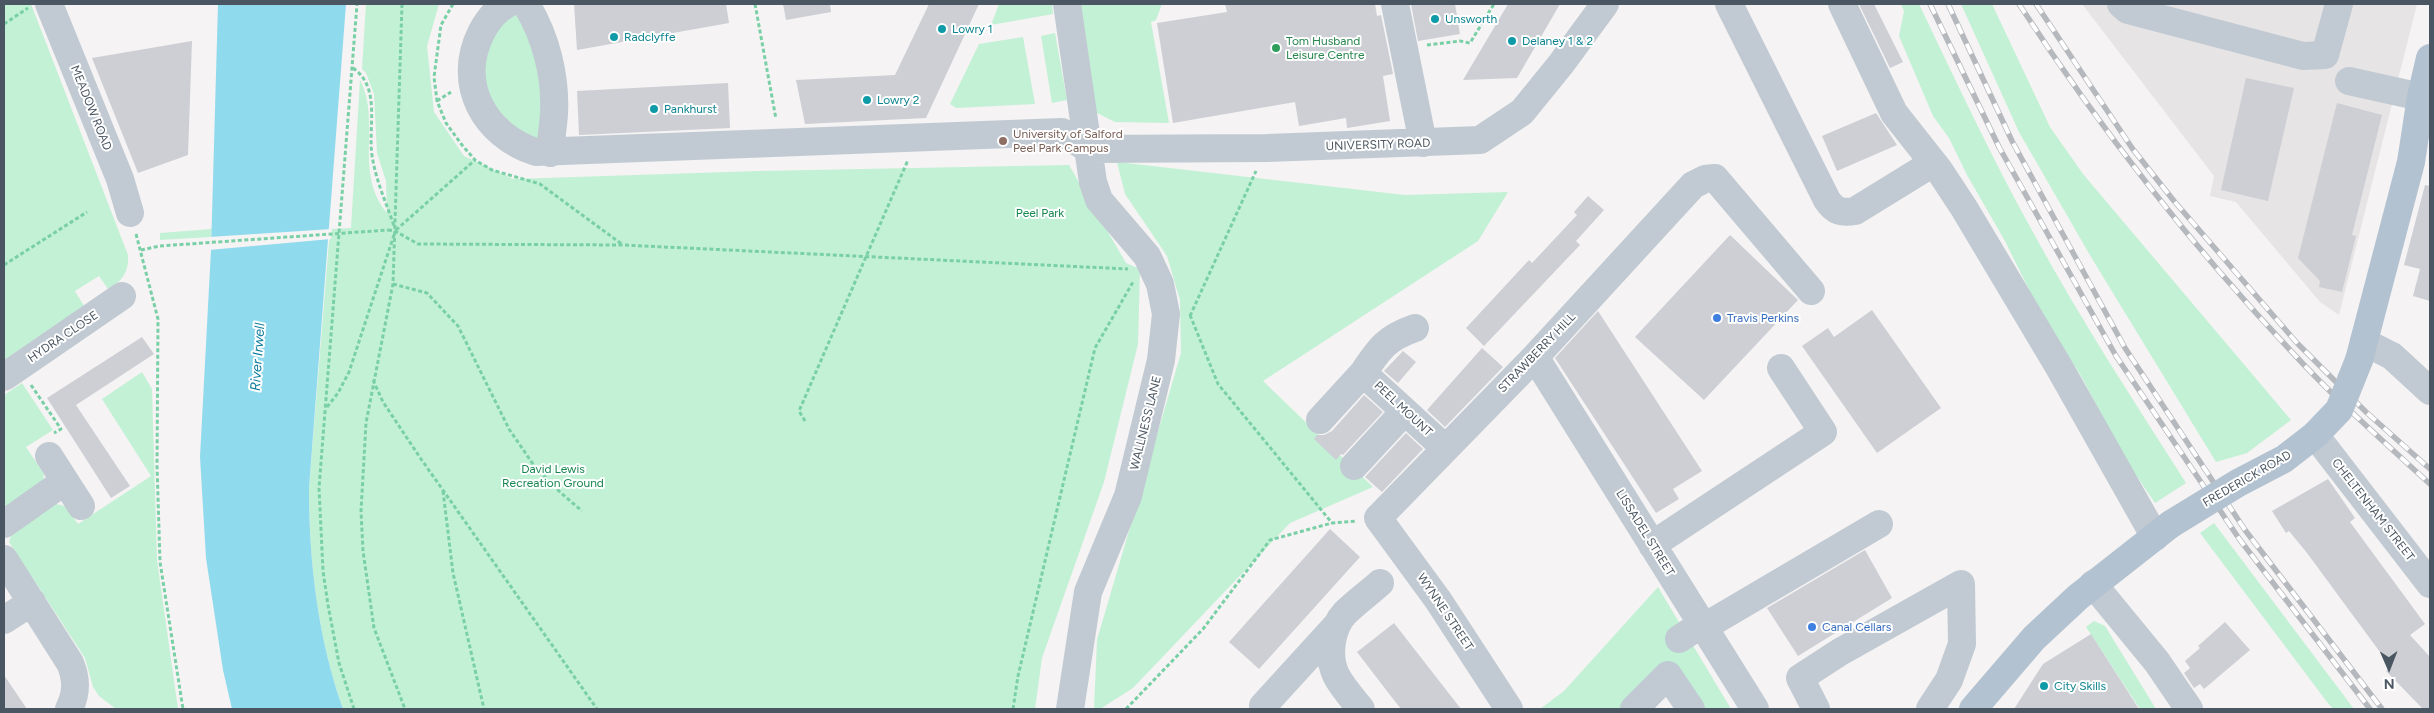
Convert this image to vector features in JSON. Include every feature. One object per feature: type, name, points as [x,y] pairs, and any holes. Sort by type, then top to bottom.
[{"type":"main road","name":"FREDERICK ROAD","points":[[1973,709],[2034,638],[2085,591],[2163,530],[2238,483],[2284,460],[2315,435],[2339,410],[2361,351],[2411,162],[2421,97],[2430,58]]},
{"type":"street","name":"MEADOW ROAD","points":[[49,4],[120,179],[130,213]]},
{"type":"street","points":[[507,4],[493,15],[478,40],[472,69],[476,97],[489,122],[510,142],[536,152],[550,153],[1062,132],[1088,149]]},
{"type":"street","points":[[526,4],[540,29],[550,65],[554,106],[550,153]]},
{"type":"street","name":"WALLNESS LANE","points":[[1067,4],[1093,182],[1099,200],[1147,256],[1145,266],[1160,284],[1166,314],[1161,360],[1128,496],[1088,592],[1070,709]]},
{"type":"street","points":[[1396,4],[1423,143]]},
{"type":"street","name":"UNIVERSITY ROAD","points":[[1088,149],[1267,148],[1480,140],[1522,112],[1561,64],[1605,4]]},
{"type":"street","points":[[1729,4],[1826,200],[1834,209],[1845,212],[1855,211],[1933,163]]},
{"type":"street","points":[[1842,4],[1894,113],[1933,163],[1964,208],[2059,367],[2163,530]]},
{"type":"street","points":[[2121,4],[2128,10],[2303,56],[2325,55],[2338,4]]},
{"type":"street","points":[[2349,81],[2421,97]]},
{"type":"street","name":"STRAWBERRY HILL","points":[[1378,518],[1535,357],[1693,185],[1705,179],[1715,178],[1811,291]]},
{"type":"street","name":"HYDRA CLOSE","points":[[4,377],[122,296]]},
{"type":"street","points":[[1363,373],[1380,346],[1399,333],[1414,328]]},
{"type":"street","points":[[2361,351],[2392,356],[2425,376]]},
{"type":"street","name":"LISSADEL STREET","points":[[1535,357],[1755,709]]},
{"type":"street","points":[[1652,545],[1823,432],[1781,368]]},
{"type":"street","name":"PEEL MOUNT","points":[[1320,420],[1363,373],[1445,448]]},
{"type":"street","points":[[1354,466],[1404,412]]},
{"type":"street","name":"CHELTENHAM STREET","points":[[2315,435],[2430,584]]},
{"type":"street","points":[[51,445],[65,481],[81,506]]},
{"type":"street","points":[[4,524],[65,481]]},
{"type":"street","name":"WYNNE STREET","points":[[1378,518],[1438,600],[1509,709]]},
{"type":"street","points":[[1679,639],[1880,524]]},
{"type":"street","points":[[4,559],[74,672],[78,706]]},
{"type":"street","points":[[1263,706],[1345,614],[1380,582]]},
{"type":"street","points":[[1816,709],[1800,678],[1840,652],[1961,584],[1962,644],[1949,680],[1930,709]]},
{"type":"street","points":[[2085,591],[2157,662],[2189,709]]},
{"type":"street","points":[[4,620],[32,602]]},
{"type":"street","points":[[1336,626],[1332,640],[1332,660],[1336,675],[1361,709]]},
{"type":"street","points":[[1634,709],[1668,675],[1691,709]]},
{"type":"path","points":[[4,24],[33,4]]},
{"type":"path","points":[[354,709],[339,663],[323,571],[319,488],[327,407],[357,4]]},
{"type":"path","points":[[402,4],[393,284],[373,380],[362,467],[363,551],[374,628],[405,709]]},
{"type":"path","points":[[756,4],[776,119]]},
{"type":"path","points":[[1404,48],[1460,41],[1470,43],[1494,4]]},
{"type":"path","points":[[353,67],[365,76],[370,94],[372,159],[395,231]]},
{"type":"path","points":[[805,421],[799,411],[864,258],[918,138]]},
{"type":"path","points":[[1188,324],[1267,148]]},
{"type":"path","points":[[327,407],[338,394],[349,372],[395,231],[475,160]]},
{"type":"path","points":[[4,265],[86,212]]},
{"type":"path","points":[[183,709],[160,562],[157,465],[158,319],[141,250],[160,246],[388,230],[395,231],[418,244],[623,246],[864,258],[1145,266],[1095,348],[1018,676],[1013,709]]},
{"type":"path","points":[[393,284],[427,293],[458,326],[509,429],[524,452],[535,467],[582,511]]},
{"type":"path","points":[[1126,709],[1202,629],[1270,540],[1332,523],[1218,384],[1191,315]]},
{"type":"path","points":[[373,380],[383,402],[443,491],[597,709]]},
{"type":"path","points":[[30,384],[61,429],[51,445]]},
{"type":"path","points":[[443,491],[453,573],[484,709]]},
{"type":"shaded area","points":[[2082,4],[2417,4],[2339,315],[2320,302],[2236,202],[2210,196],[2214,176]]},
{"type":"green space","points":[[4,4],[31,4],[128,255],[128,261],[124,276],[117,283],[108,289],[99,276],[75,291],[84,306],[4,360]]},
{"type":"green space","name":"David Lewis Recreation Ground","points":[[366,4],[439,4],[427,46],[434,112],[464,156],[513,179],[759,171],[1069,165],[1126,263],[1140,269],[1138,344],[1104,482],[1042,658],[1035,709],[343,709],[334,682],[321,628],[313,572],[309,488],[330,229],[351,228],[360,80],[366,96],[369,113],[369,164],[372,181],[377,197],[387,213],[386,181],[377,153],[374,94],[366,73],[362,69]]},
{"type":"green space","points":[[999,4],[1052,4],[1053,14],[991,25]]},
{"type":"green space","points":[[1075,4],[1162,4],[1156,20],[1151,22],[1169,123],[1115,122],[1093,111]]},
{"type":"green space","points":[[1901,4],[1919,4],[1989,149],[2052,266],[2108,360],[2186,483],[2155,503],[2125,459],[2081,376],[2040,312],[2005,241],[1967,175],[1949,138],[1933,116],[1899,36],[1904,11]]},
{"type":"green space","points":[[1961,4],[1992,4],[2050,127],[2083,174],[2291,420],[2247,453],[2216,462],[2091,257],[2019,132]]},
{"type":"green space","points":[[524,11],[545,72],[541,136],[532,141],[507,131],[476,73],[503,15]]},
{"type":"green space","points":[[1055,33],[1067,100],[1052,103],[1041,36]]},
{"type":"green space","points":[[1023,37],[1035,104],[956,108],[950,104],[979,44]]},
{"type":"green space","points":[[1117,162],[1405,195],[1508,192],[1478,241],[1263,381],[1373,487],[1290,523],[1133,688],[1100,709],[1094,709],[1097,640],[1181,353],[1180,300],[1167,256],[1125,194]]},
{"type":"green space","points":[[212,229],[211,237],[160,240],[160,233]]},
{"type":"green space","points":[[142,372],[152,389],[157,560],[178,709],[116,709],[99,696],[93,687],[85,658],[9,542],[12,533],[56,504],[65,506],[78,524],[151,476],[102,399]]},
{"type":"green space","points":[[22,383],[53,430],[26,447],[44,474],[43,482],[4,507],[4,395]]},
{"type":"green space","points":[[2214,523],[2354,709],[2333,709],[2327,702],[2200,533]]},
{"type":"green space","points":[[1658,587],[1731,709],[1699,709],[1667,665],[1623,709],[1540,709],[1564,691]]},
{"type":"green space","points":[[2094,621],[2105,626],[2156,709],[2140,709],[2086,627]]},
{"type":"water","name":"River Irwell","points":[[218,4],[346,4],[309,488],[313,572],[321,628],[334,682],[343,709],[232,709],[223,670],[206,558],[200,457],[211,250]]},
{"type":"pier","points":[[332,229],[331,239],[209,250],[209,237]]},
{"type":"building","name":"Radclyffe","points":[[574,4],[726,4],[729,23],[577,50]]},
{"type":"building","points":[[783,4],[830,4],[831,12],[786,20]]},
{"type":"building","name":"Lowry 2","points":[[929,4],[979,4],[926,118],[805,124],[796,80],[895,75]]},
{"type":"building","name":"Tom Husband Leisure Centre","points":[[1225,4],[1375,4],[1377,16],[1381,15],[1393,74],[1383,76],[1390,121],[1347,128],[1346,118],[1299,126],[1295,102],[1173,123],[1157,23],[1227,12]]},
{"type":"building","name":"Unsworth","points":[[1411,4],[1455,4],[1460,34],[1418,41]]},
{"type":"building","name":"Delaney 1 & 2","points":[[1508,4],[1560,4],[1517,78],[1463,80]]},
{"type":"building","points":[[1859,4],[1874,4],[1903,62],[1890,68]]},
{"type":"building","points":[[192,41],[188,155],[138,173],[92,58]]},
{"type":"building","points":[[2246,78],[2294,88],[2268,201],[2221,190]]},
{"type":"building","name":"Pankhurst","points":[[728,83],[730,128],[579,135],[577,91]]},
{"type":"building","points":[[2337,103],[2382,115],[2352,235],[2356,236],[2342,292],[2319,287],[2320,281],[2298,258]]},
{"type":"building","points":[[1876,113],[1897,145],[1837,171],[1822,136]]},
{"type":"building","points":[[2425,185],[2430,186],[2430,301],[2413,296],[2420,269],[2404,265]]},
{"type":"building","points":[[1588,196],[1604,210],[1576,241],[1580,245],[1484,346],[1466,328],[1529,260],[1532,263],[1577,215],[1574,212]]},
{"type":"building","name":"Travis Perkins","points":[[1730,235],[1798,300],[1704,400],[1635,337]]},
{"type":"building","name":"Travis Perkins","points":[[1872,310],[1941,408],[1877,453],[1802,346],[1828,328],[1834,337]]},
{"type":"building","points":[[1598,311],[1702,471],[1673,489],[1679,499],[1656,513],[1555,358]]},
{"type":"building","points":[[142,337],[154,354],[76,405],[130,486],[111,498],[47,398]]},
{"type":"building","points":[[1482,348],[1503,367],[1445,427],[1427,410]]},
{"type":"building","points":[[1403,351],[1416,362],[1398,383],[1384,371]]},
{"type":"building","points":[[1364,395],[1383,412],[1343,455],[1341,454],[1336,460],[1314,439],[1317,435],[1324,435],[1332,431]]},
{"type":"building","points":[[1406,433],[1423,449],[1382,492],[1365,477]]},
{"type":"building","points":[[2328,479],[2355,518],[2350,522],[2425,624],[2410,635],[2430,657],[2430,709],[2423,709],[2386,671],[2391,667],[2307,553],[2289,531],[2286,533],[2272,511]]},
{"type":"building","points":[[1330,529],[1360,557],[1259,669],[1229,642]]},
{"type":"building","name":"Canal Cellars","points":[[1865,550],[1892,598],[1798,656],[1767,608]]},
{"type":"building","points":[[2225,622],[2250,650],[2204,689],[2200,684],[2194,688],[2184,673],[2190,668],[2185,661],[2200,648],[2198,646]]},
{"type":"building","points":[[1394,623],[1461,709],[1401,709],[1390,695],[1357,652]]},
{"type":"building","points":[[2091,634],[2139,709],[2014,709],[2043,664]]},
{"type":"building","points":[[4,675],[27,709],[4,709]]},
{"type":"railway","points":[[1930,4],[1999,147],[2116,356],[2240,540],[2370,709]]},
{"type":"railway","points":[[1948,4],[2012,141],[2125,348],[2245,530],[2382,709]]},
{"type":"railway","points":[[2019,4],[2114,140],[2217,269],[2324,386],[2430,484]]},
{"type":"railway","points":[[2036,4],[2132,148],[2174,201],[2297,343],[2366,412],[2430,469]]},
{"type":"place","name":"Unsworth","points":[[1435,19]]},
{"type":"place","name":"Lowry 1","points":[[942,29]]},
{"type":"place","name":"Radclyffe","points":[[614,37]]},
{"type":"place","name":"Delaney 1 & 2","points":[[1512,41]]},
{"type":"place","name":"Tom Husband Leisure Centre","points":[[1276,48]]},
{"type":"place","name":"Lowry 2","points":[[867,100]]},
{"type":"place","name":"Pankhurst","points":[[654,109]]},
{"type":"place","name":"University of Salford Peel Park Campus","points":[[1003,141]]},
{"type":"place","name":"Travis Perkins","points":[[1717,318]]},
{"type":"place","name":"Canal Cellars","points":[[1812,627]]},
{"type":"place","name":"City Skills","points":[[2044,686]]},
{"type":"park label","name":"Peel Park","points":[[1040,213]]}]
